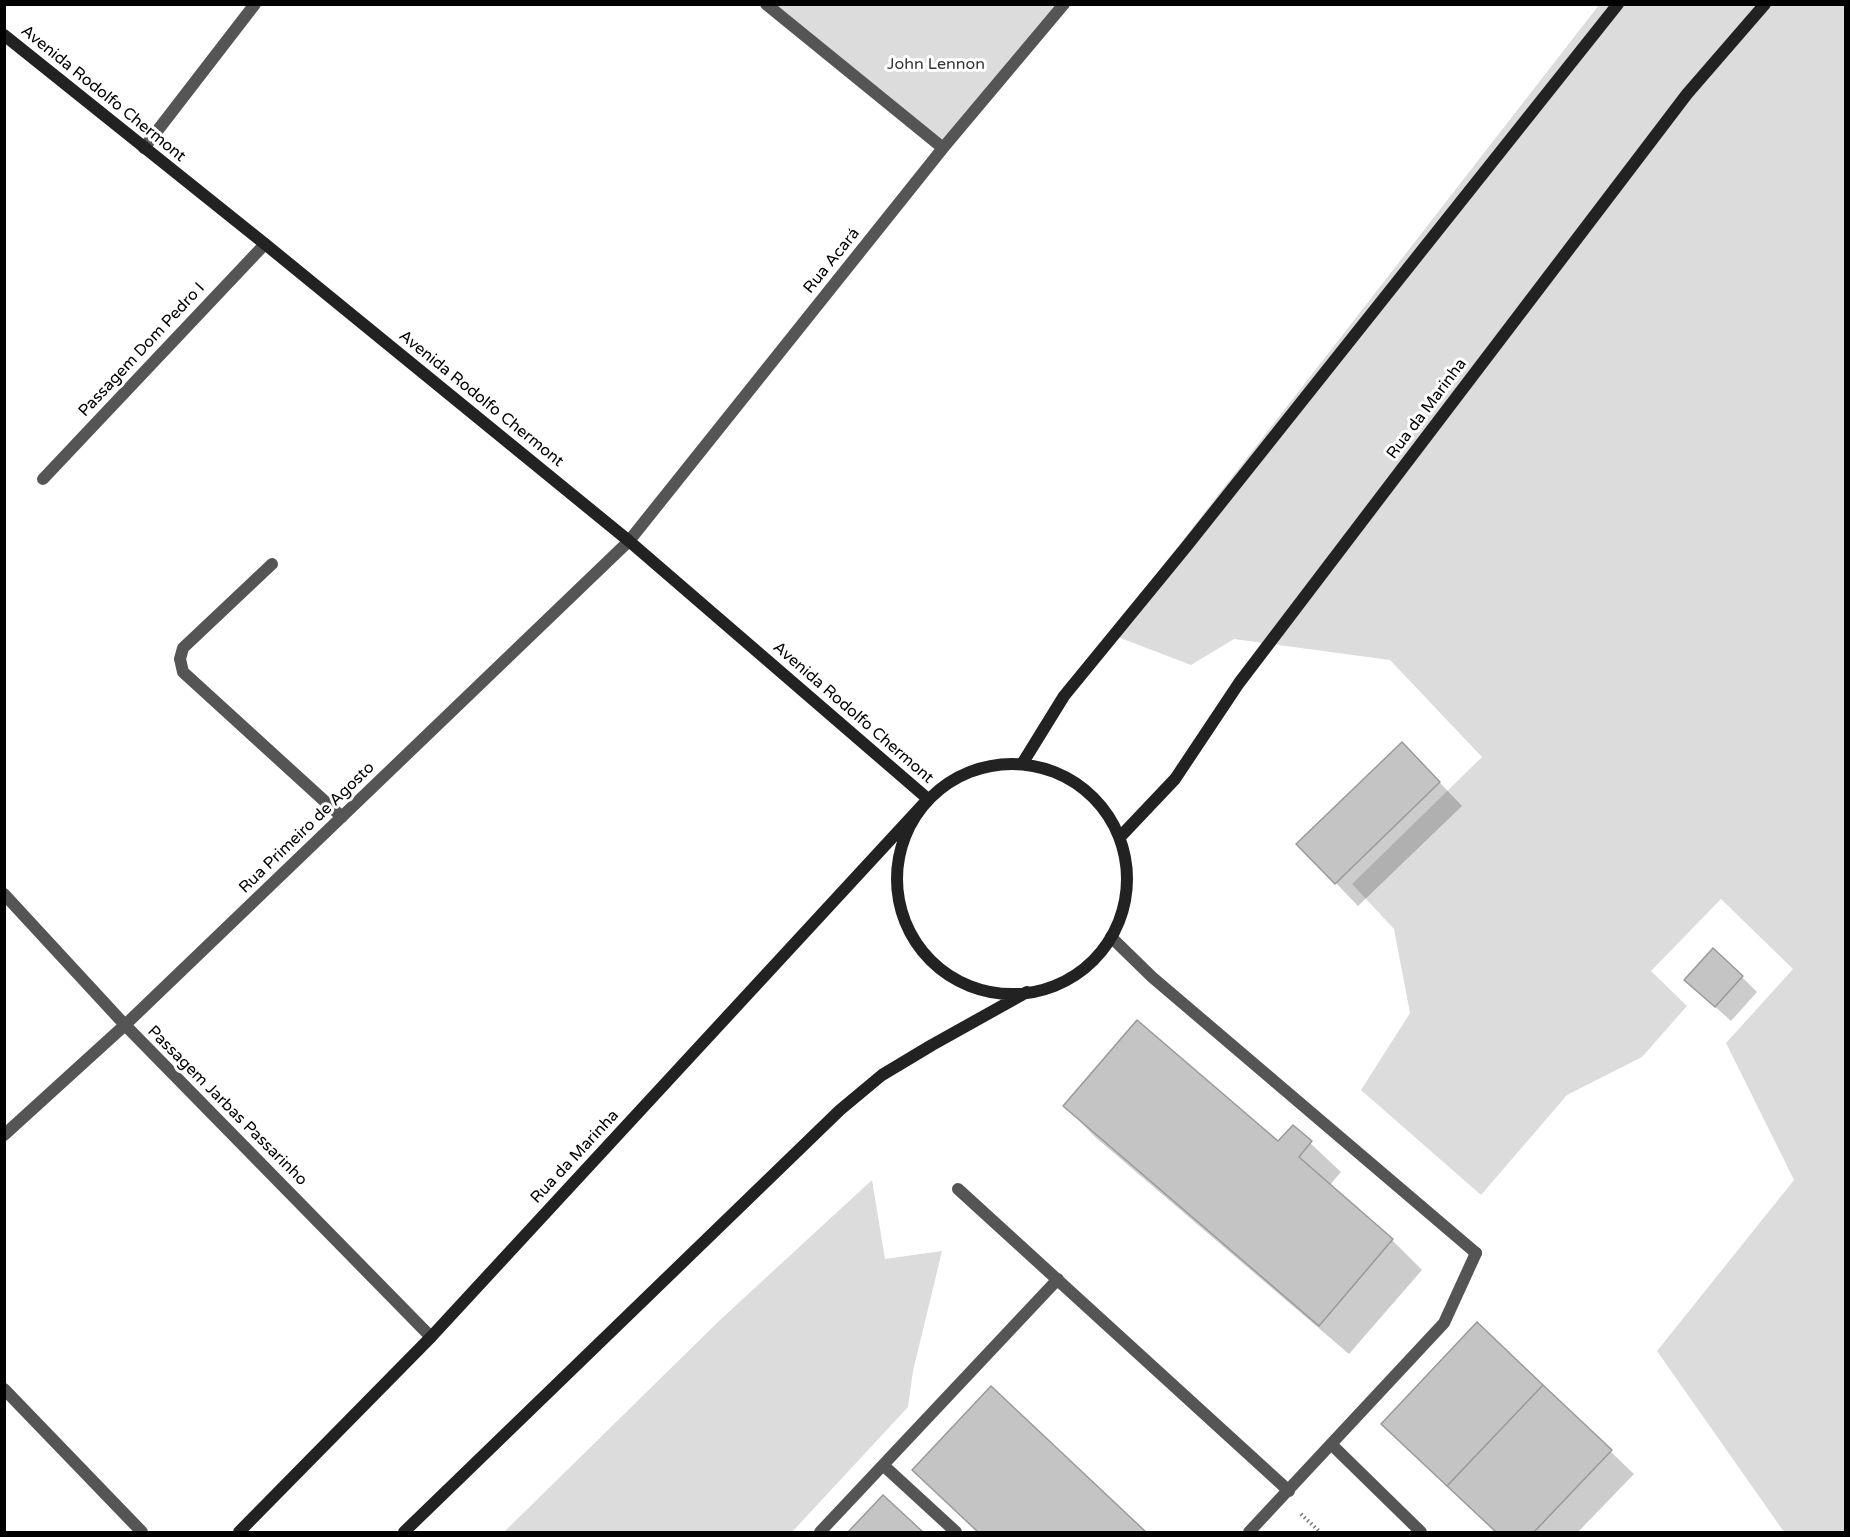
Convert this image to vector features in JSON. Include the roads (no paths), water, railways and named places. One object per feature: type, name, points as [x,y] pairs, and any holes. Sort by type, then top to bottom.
[{"type":"main road","points":[[1022,764],[1064,696],[1618,4]]},
{"type":"main road","name":"Rua da Marinha","points":[[1120,837],[1175,779],[1254,664],[1687,94],[1765,4]]},
{"type":"main road","name":"Avenida Rodolfo Chermont","points":[[4,35],[265,244],[628,541],[928,799]]},
{"type":"main road","points":[[1022,764],[1047,768],[1071,779],[1092,795],[1108,814],[1120,837],[1126,862],[1127,888],[1121,914],[1111,937],[1095,958],[1075,974],[1052,986],[1027,992],[1002,993],[984,990],[952,978],[932,962],[915,943],[904,920],[898,895],[897,868],[902,843],[913,820],[928,799],[971,771],[996,765],[1022,764]]},
{"type":"main road","name":"Rua da Marinha","points":[[239,1533],[432,1337],[928,799]]},
{"type":"main road","points":[[404,1533],[840,1110],[882,1075],[1027,992]]},
{"type":"street","points":[[144,148],[255,4]]},
{"type":"street","points":[[766,4],[943,148]]},
{"type":"street","name":"Rua Acará","points":[[628,541],[943,148],[1064,4]]},
{"type":"street","name":"Passagem Dom Pedro I","points":[[43,479],[265,244]]},
{"type":"street","name":"Rua Primeiro de Agosto","points":[[4,1135],[124,1025],[342,818],[628,541]]},
{"type":"street","points":[[272,564],[183,648],[180,658],[183,672],[342,818]]},
{"type":"street","name":"Passagem Jarbas Passarinho","points":[[4,894],[124,1025],[432,1337]]},
{"type":"street","points":[[1111,937],[1152,977],[1476,1253],[1444,1323],[1250,1533]]},
{"type":"street","points":[[958,1189],[1289,1491]]},
{"type":"street","points":[[820,1533],[1058,1279]]},
{"type":"street","points":[[4,1389],[142,1533]]},
{"type":"street","points":[[1331,1444],[1420,1533]]},
{"type":"street","points":[[883,1465],[956,1533]]},
{"type":"park label","name":"John Lennon","points":[[936,65]]}]
